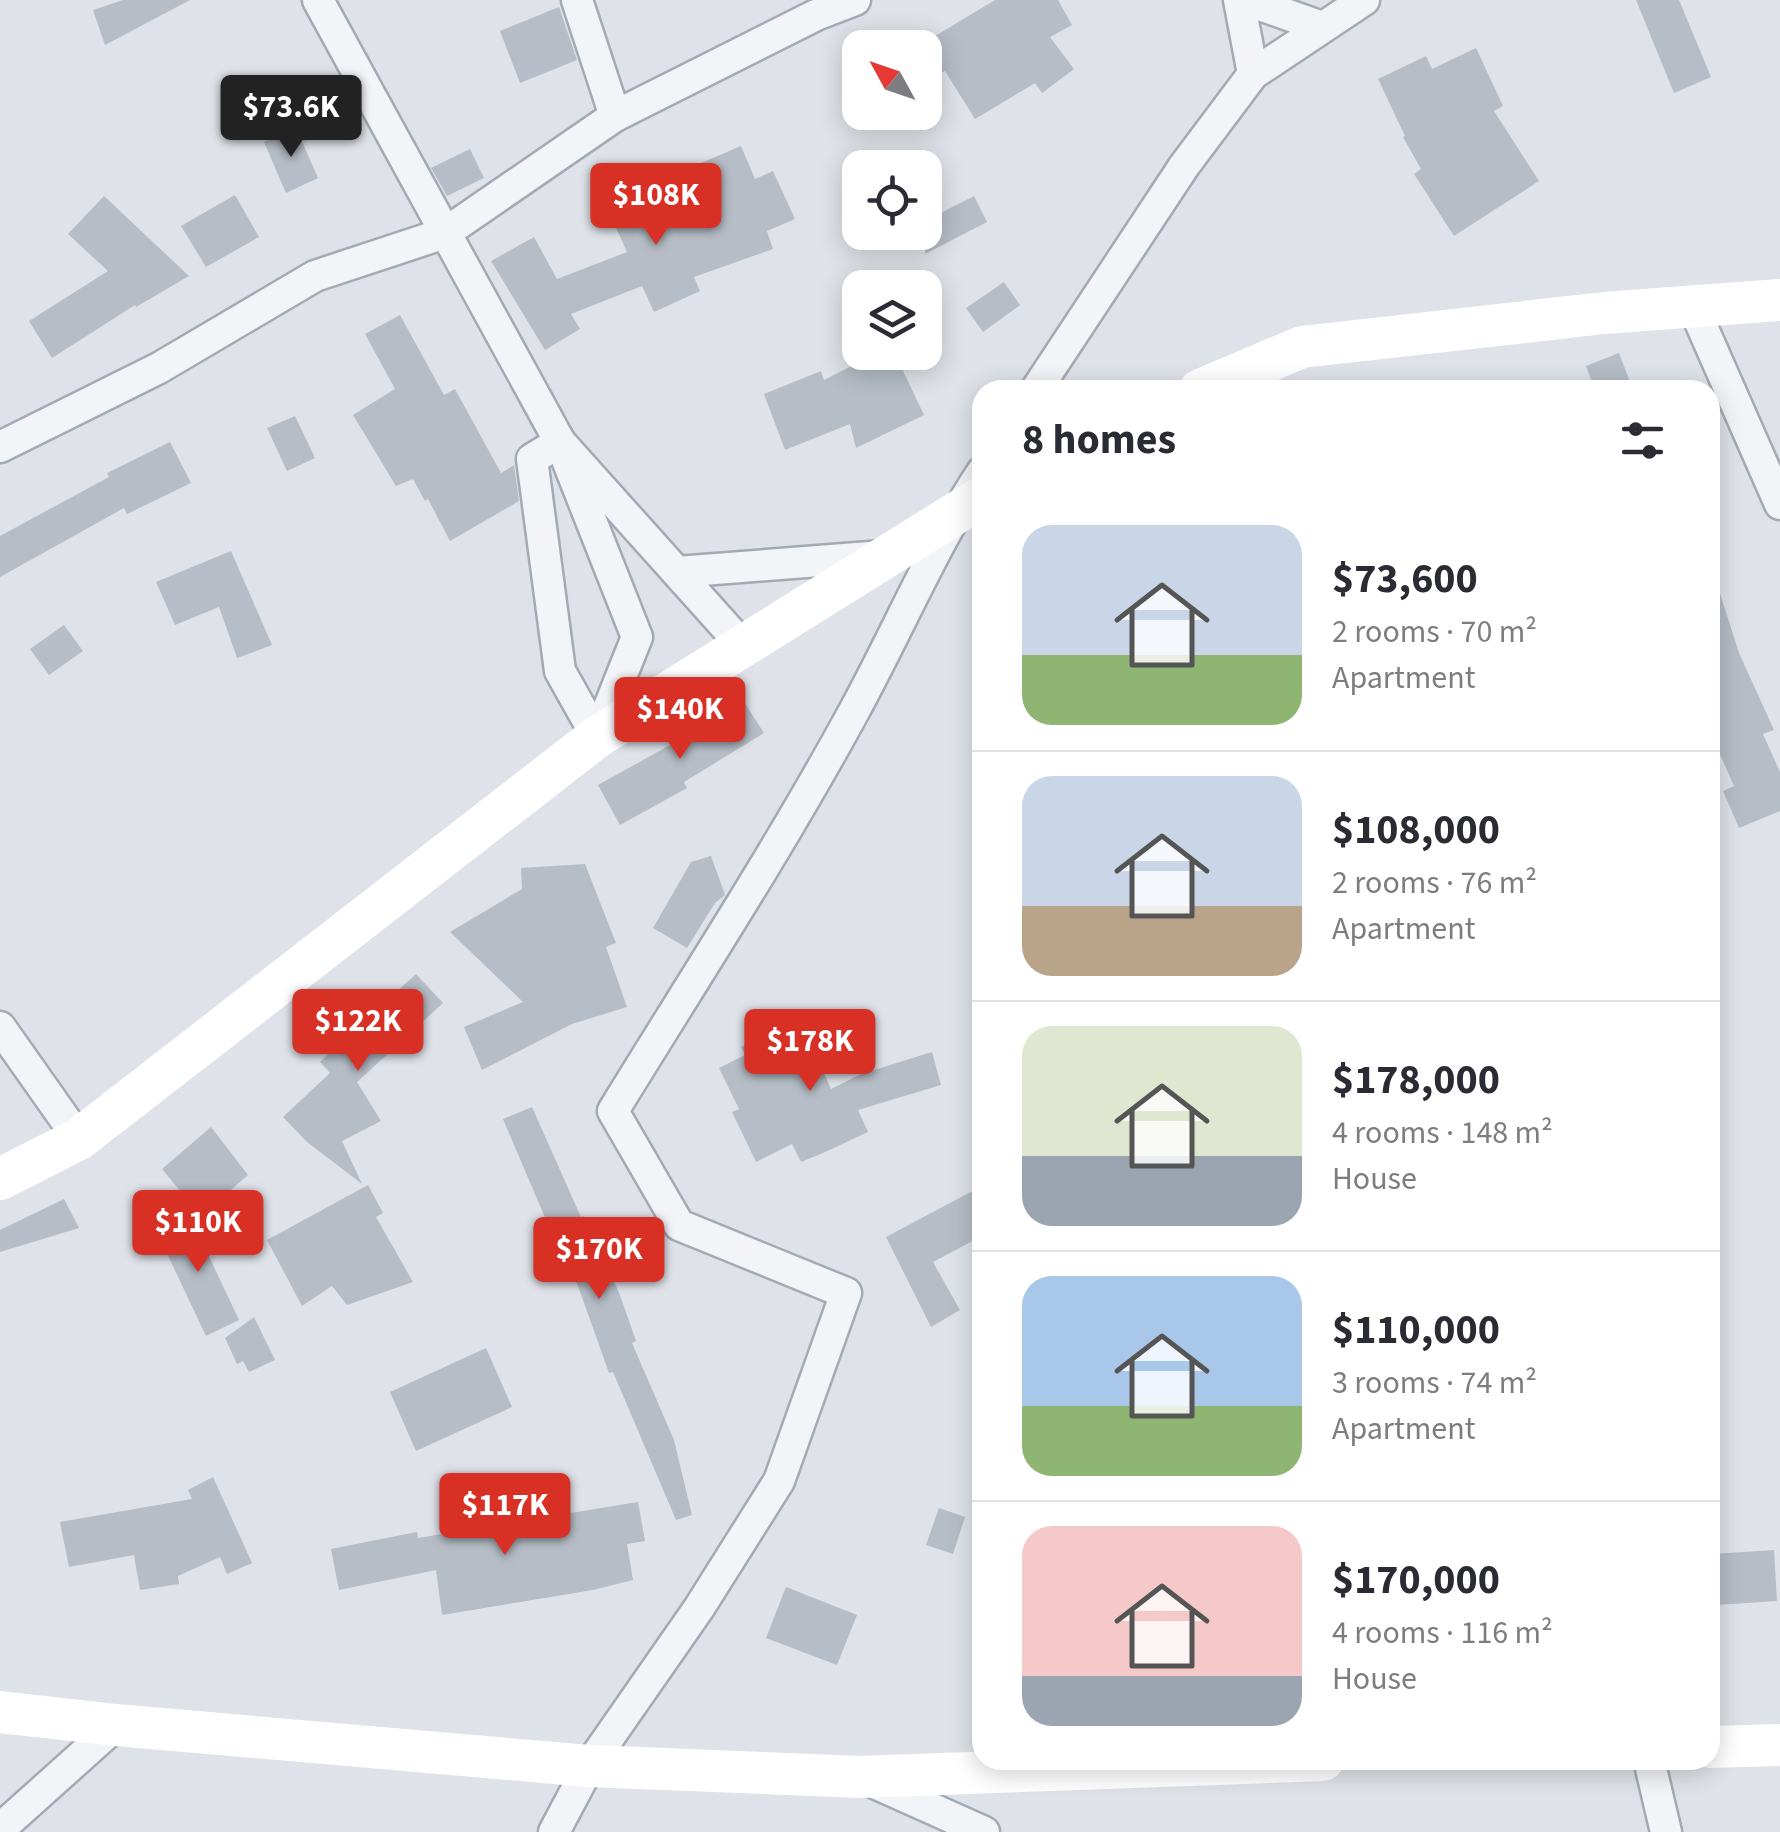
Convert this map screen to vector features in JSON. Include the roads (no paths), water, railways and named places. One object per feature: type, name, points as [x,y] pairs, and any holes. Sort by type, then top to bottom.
[{"type":"street","points":[[318,0],[560,442],[638,637],[597,737]]},
{"type":"street","points":[[577,0],[615,116]]},
{"type":"street","points":[[0,447],[159,368],[315,276],[445,234],[615,116],[855,0]]},
{"type":"street","points":[[1253,74],[1242,0],[1322,28]]},
{"type":"street","points":[[1043,380],[1184,166],[1253,74],[1364,0]]},
{"type":"street","points":[[1224,380],[1302,347],[1780,300]]},
{"type":"street","points":[[1694,306],[1780,504]]},
{"type":"street","points":[[560,442],[744,646]]},
{"type":"street","points":[[560,442],[532,459],[560,671],[597,737]]},
{"type":"street","points":[[0,1179],[79,1139],[597,737],[970,503]]},
{"type":"street","points":[[554,1832],[588,1766],[699,1608],[779,1480],[846,1293],[680,1225],[614,1111],[777,846],[970,503]]},
{"type":"street","points":[[677,572],[884,556]]},
{"type":"street","points":[[0,1027],[79,1139]]},
{"type":"street","points":[[0,1712],[588,1766],[860,1776],[1034,1770]]},
{"type":"street","points":[[0,1828],[116,1725]]},
{"type":"street","points":[[1720,1747],[1780,1745]]},
{"type":"street","points":[[1650,1770],[1666,1832]]},
{"type":"street","points":[[860,1776],[984,1832]]}]
